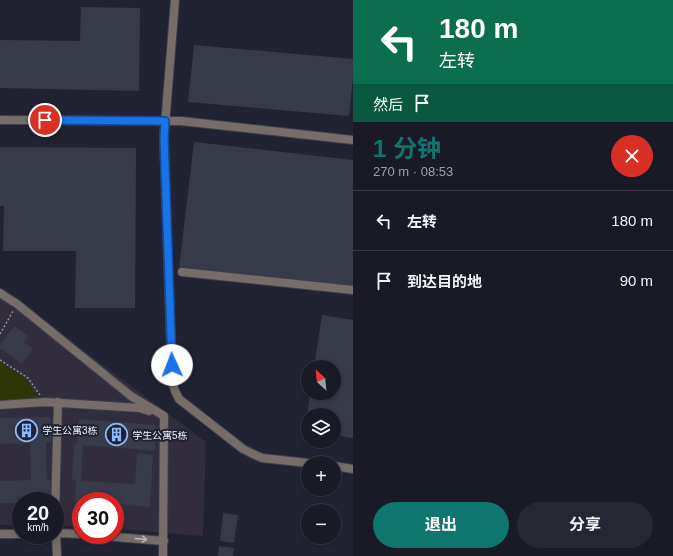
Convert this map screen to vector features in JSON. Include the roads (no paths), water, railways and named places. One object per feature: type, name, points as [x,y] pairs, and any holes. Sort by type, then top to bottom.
[{"type":"street","points":[[175,0],[164,146],[172,381],[179,398],[243,449],[262,458],[301,462]]},
{"type":"street","points":[[0,120],[189,122],[353,140]]},
{"type":"street","points":[[182,272],[353,290]]},
{"type":"street","points":[[0,293],[17,304],[131,396],[164,416]]},
{"type":"street","points":[[0,405],[58,402],[140,408],[164,416]]},
{"type":"street","points":[[56,492],[58,402]]},
{"type":"street","points":[[163,556],[164,416]]},
{"type":"street","points":[[341,467],[353,469]]},
{"type":"street","points":[[0,534],[12,534]]},
{"type":"street","points":[[124,538],[164,541]]},
{"type":"street","points":[[56,544],[57,556]]},
{"type":"place","name":"学生公寓3栋","points":[[26,430]]},
{"type":"place","name":"学生公寓5栋","points":[[117,435]]}]
